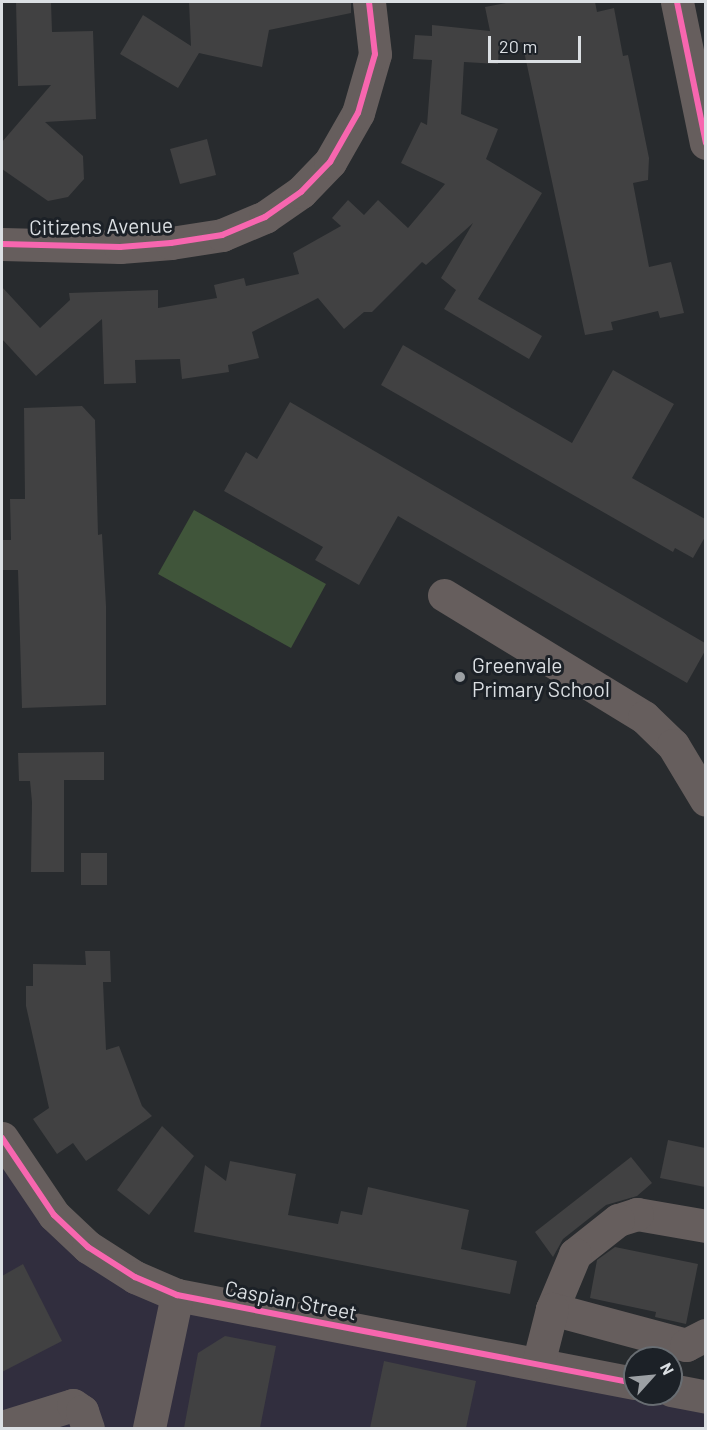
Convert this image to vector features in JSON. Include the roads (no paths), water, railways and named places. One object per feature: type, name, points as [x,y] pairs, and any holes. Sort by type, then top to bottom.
[{"type":"street","name":"Citizens Avenue","points":[[2,244],[120,247],[171,243],[222,235],[265,217],[302,192],[330,162],[358,113],[375,54],[369,2]]},
{"type":"street","points":[[677,2],[705,143]]},
{"type":"street","points":[[444,595],[644,717],[673,746],[705,800]]},
{"type":"street","name":"Caspian Street","points":[[2,1138],[54,1215],[88,1247],[135,1277],[177,1295],[623,1381]]},
{"type":"street","points":[[538,1364],[552,1309],[575,1254],[618,1220],[637,1214],[705,1226]]},
{"type":"street","points":[[149,1428],[177,1295]]},
{"type":"street","points":[[552,1309],[686,1345],[705,1335]]},
{"type":"street","points":[[683,1392],[705,1397]]},
{"type":"street","points":[[2,1427],[73,1405],[82,1411],[88,1428]]},
{"type":"place","name":"Greenvale Primary School","points":[[460,677]]}]
